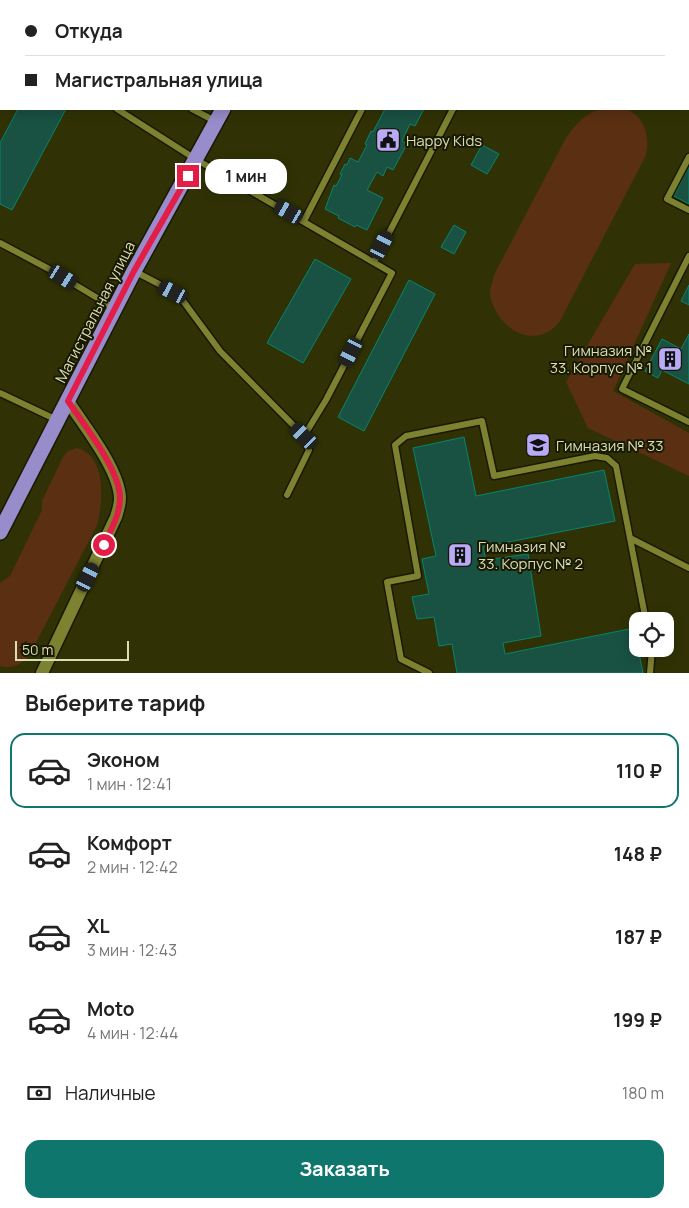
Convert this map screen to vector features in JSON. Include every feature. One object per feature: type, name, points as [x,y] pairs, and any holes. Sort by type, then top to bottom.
[{"type":"highway","name":"Магистральная улица","points":[[0,532],[134,271],[197,160],[220,115]]},
{"type":"street","points":[[41,671],[116,518],[120,499],[117,480],[68,401]]},
{"type":"lane","points":[[119,110],[197,160],[392,273],[326,400],[304,436]]},
{"type":"lane","points":[[197,110],[220,115]]},
{"type":"lane","points":[[304,221],[361,110]]},
{"type":"lane","points":[[374,262],[452,110]]},
{"type":"lane","points":[[689,156],[667,199],[689,210]]},
{"type":"lane","points":[[0,243],[49,268],[114,309]]},
{"type":"lane","points":[[689,256],[622,389],[689,422]]},
{"type":"lane","points":[[134,271],[178,294],[220,350],[304,436],[309,450],[287,495]]},
{"type":"lane","points":[[0,393],[58,420]]},
{"type":"lane","points":[[429,673],[401,659],[387,582],[418,576],[395,445],[406,436],[482,420],[494,476],[595,456],[607,458],[616,466],[644,612]]},
{"type":"lane","points":[[630,538],[689,568]]},
{"type":"lane","points":[[650,673],[651,657]]},
{"type":"shaded area","points":[[627,110],[637,116],[646,135],[646,155],[560,321],[550,330],[540,335],[518,332],[508,326],[493,306],[490,289],[494,275],[566,138],[581,120],[595,111]]},
{"type":"shaded area","points":[[671,263],[613,391],[689,433],[689,476],[588,428],[566,382],[635,264]]},
{"type":"shaded area","points":[[77,448],[87,453],[94,460],[98,470],[101,504],[97,525],[29,656],[16,666],[0,666],[0,583],[10,576],[42,510],[42,501],[63,457],[68,451]]},
{"type":"building","points":[[17,110],[65,110],[12,210],[0,204],[0,143]]},
{"type":"building","points":[[384,110],[423,110],[415,126],[410,124],[402,141],[407,144],[393,170],[387,167],[383,176],[377,172],[367,190],[383,198],[367,230],[356,225],[355,227],[325,209],[334,185],[336,186],[342,175],[340,174],[345,164],[347,165],[350,158],[358,162],[367,145],[365,144],[371,131],[373,132]]},
{"type":"building","points":[[482,145],[499,154],[487,174],[471,165]]},
{"type":"building","points":[[689,166],[689,204],[674,196]]},
{"type":"building","points":[[454,225],[466,232],[454,254],[441,247]]},
{"type":"building","points":[[315,259],[351,279],[303,363],[267,343]]},
{"type":"building","points":[[409,280],[435,294],[364,431],[338,417]]},
{"type":"building","points":[[689,285],[689,305],[681,301]]},
{"type":"building","name":"Гимназия № 33. Корпус № 1","points":[[689,334],[689,384],[662,370],[658,378],[645,371],[662,339],[681,349]]},
{"type":"building","name":"Гимназия № 33. Корпус № 2","points":[[464,437],[476,496],[604,470],[615,521],[483,547],[486,560],[528,554],[541,636],[503,643],[505,654],[629,629],[629,657],[640,657],[643,673],[457,673],[452,644],[439,646],[434,617],[417,619],[412,597],[429,594],[422,559],[436,556],[413,448]]},
{"type":"place","name":"Happy Kids","points":[[388,140]]},
{"type":"place","name":"Гимназия № 33. Корпус № 1","points":[[670,359]]},
{"type":"place","name":"Гимназия № 33","points":[[538,445]]},
{"type":"place","name":"Гимназия № 33. Корпус № 2","points":[[460,555]]},
{"type":"route","points":[[104,545],[116,518],[120,499],[117,480],[68,401],[134,271],[188,176]]}]
